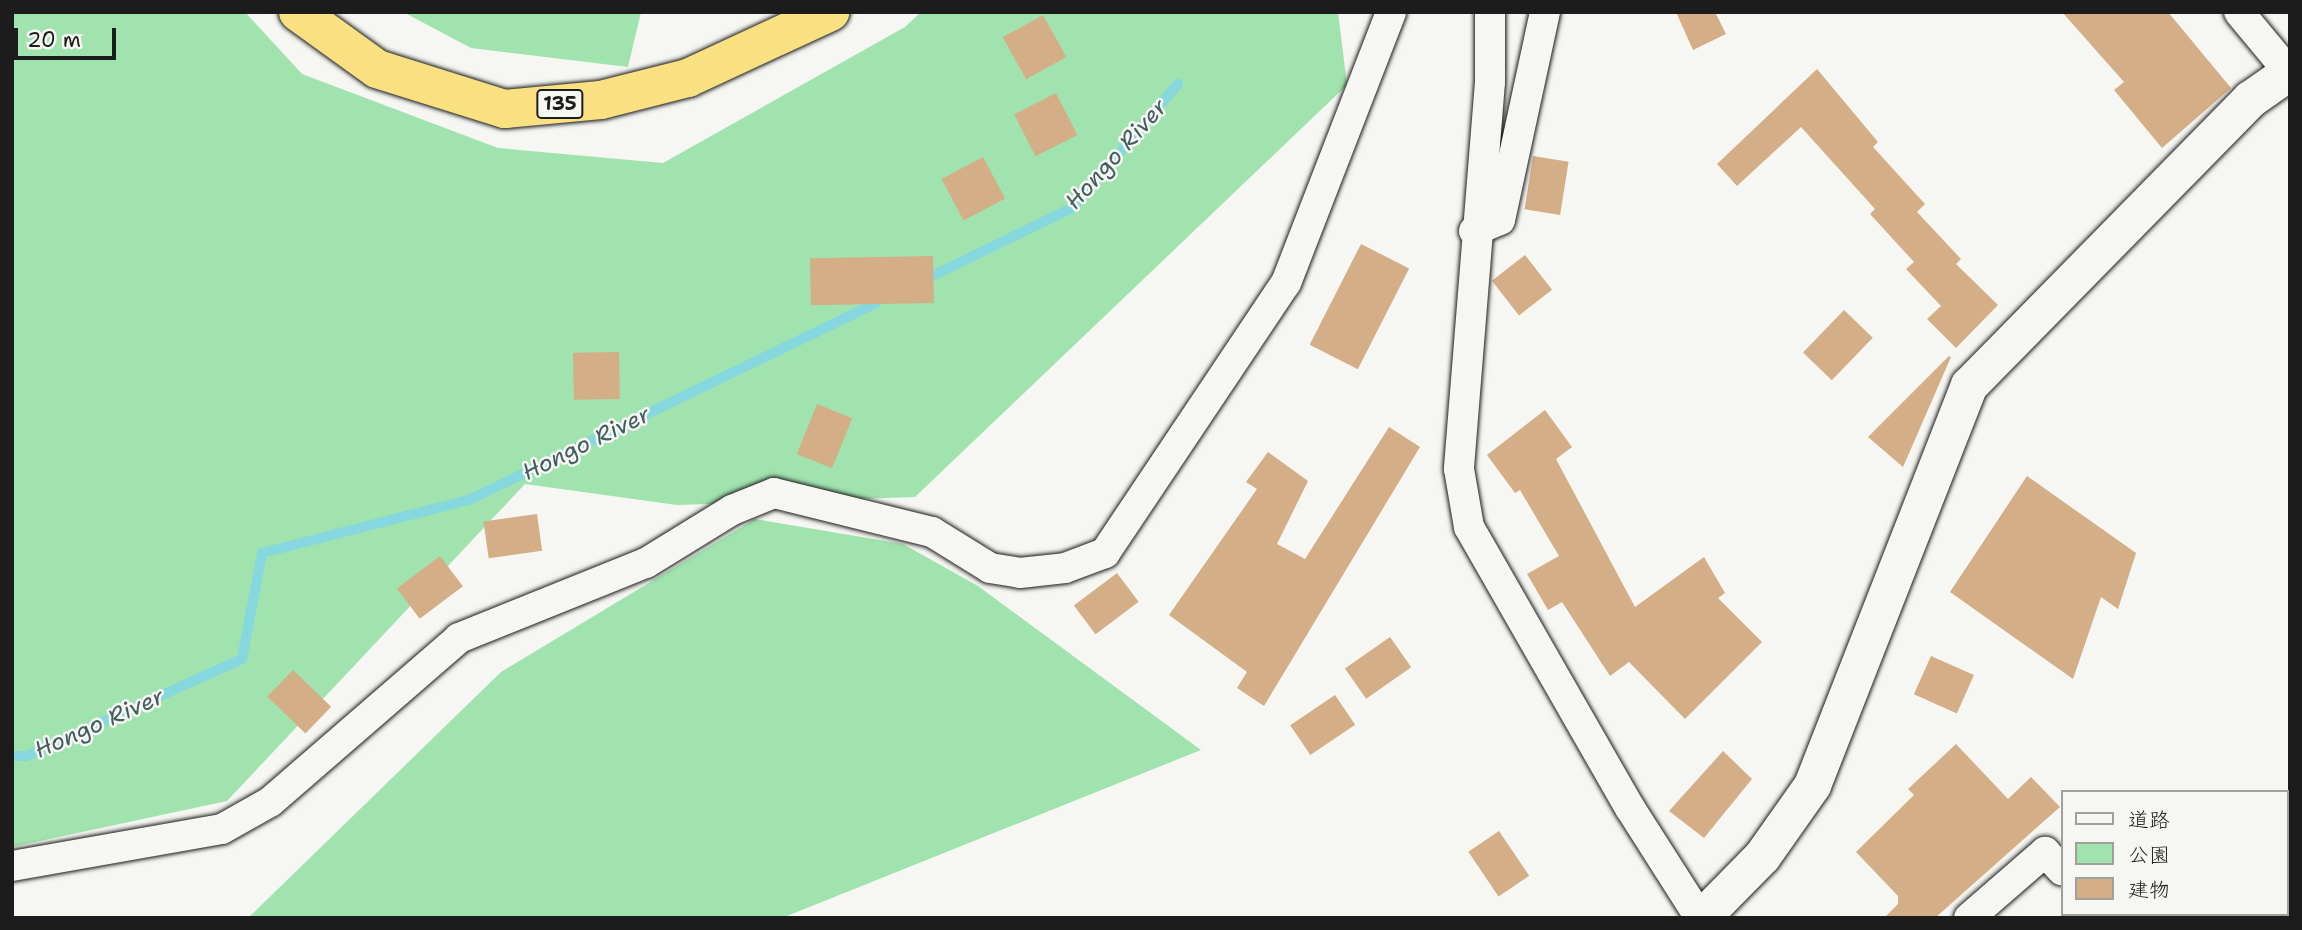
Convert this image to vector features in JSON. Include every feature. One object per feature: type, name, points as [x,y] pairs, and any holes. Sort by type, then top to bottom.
[{"type":"highway","name":"135","points":[[298,12],[377,69],[505,109],[601,100],[688,78],[830,12]]},
{"type":"street","points":[[12,866],[222,829],[270,802],[459,638],[646,563],[733,510],[774,493],[932,533],[1000,570],[1065,568],[1105,553],[1286,283],[1391,12]]},
{"type":"street","points":[[1490,12],[1490,82],[1474,230],[1459,469],[1469,527],[1630,808],[1700,918],[1762,856],[1812,785],[1969,385],[2250,99],[2289,71],[2239,12]]},
{"type":"street","points":[[1474,230],[1500,220],[1545,12]]},
{"type":"street","points":[[1969,918],[2045,852],[2060,868]]},
{"type":"green space","points":[[12,12],[245,12],[302,74],[498,148],[663,163],[905,27],[921,12],[1338,12],[1347,85],[915,497],[677,505],[525,484],[227,801],[12,847]]},
{"type":"green space","points":[[403,12],[641,12],[628,67],[471,48]]},
{"type":"green space","points":[[755,519],[903,544],[978,586],[1201,750],[782,918],[248,918],[501,672]]},
{"type":"building","points":[[1676,12],[1715,12],[1726,34],[1693,50]]},
{"type":"building","points":[[2062,12],[2168,12],[2231,88],[2162,148],[2114,90],[2124,82]]},
{"type":"building","points":[[1043,15],[1066,57],[1026,79],[1003,37]]},
{"type":"building","points":[[1817,69],[1878,142],[1873,147],[1925,204],[1917,212],[1961,259],[1956,264],[1998,305],[1956,348],[1927,319],[1941,306],[1906,269],[1914,262],[1870,214],[1875,209],[1801,127],[1737,186],[1717,164]]},
{"type":"building","points":[[1056,93],[1077,135],[1035,156],[1014,114]]},
{"type":"building","points":[[1533,156],[1569,162],[1560,215],[1525,209]]},
{"type":"building","points":[[983,157],[1005,198],[964,221],[942,179]]},
{"type":"building","points":[[1361,244],[1409,269],[1358,369],[1310,345]]},
{"type":"building","points":[[1525,255],[1552,290],[1519,316],[1492,281]]},
{"type":"building","points":[[933,256],[934,303],[811,305],[810,258]]},
{"type":"building","points":[[1844,310],[1873,338],[1832,380],[1803,352]]},
{"type":"building","points":[[619,352],[620,399],[574,400],[573,353]]},
{"type":"building","points":[[1949,356],[1951,357],[1903,467],[1868,437]]},
{"type":"building","points":[[817,404],[852,418],[832,468],[797,454]]},
{"type":"building","points":[[1545,410],[1572,447],[1556,459],[1635,607],[1704,557],[1725,593],[1718,598],[1762,642],[1685,719],[1629,662],[1610,676],[1562,602],[1548,610],[1527,574],[1559,556],[1520,490],[1515,493],[1487,455]]},
{"type":"building","points":[[1389,427],[1420,447],[1264,706],[1237,688],[1247,672],[1169,615],[1257,489],[1246,482],[1268,452],[1308,481],[1277,544],[1305,559]]},
{"type":"building","points":[[2027,476],[2136,553],[2118,609],[2101,597],[2073,679],[1950,592]]},
{"type":"building","points":[[537,514],[542,551],[489,558],[484,522]]},
{"type":"building","points":[[440,556],[463,586],[420,619],[397,588]]},
{"type":"building","points":[[1117,573],[1139,602],[1096,634],[1074,605]]},
{"type":"building","points":[[1390,637],[1411,667],[1366,699],[1345,669]]},
{"type":"building","points":[[1931,656],[1974,675],[1957,713],[1914,694]]},
{"type":"building","points":[[293,670],[331,707],[305,733],[267,697]]},
{"type":"building","points":[[1335,695],[1355,725],[1310,755],[1290,725]]},
{"type":"building","points":[[1956,744],[2008,799],[2031,777],[2060,807],[1935,918],[1884,918],[1898,904],[1898,896],[1856,852],[1914,795],[1908,789]]},
{"type":"building","points":[[1723,751],[1752,779],[1704,838],[1669,811]]},
{"type":"building","points":[[1499,831],[1529,876],[1499,896],[1468,852]]},
{"type":"waterway","name":"Hongo River","points":[[922,281],[1074,207],[1178,84]]},
{"type":"waterway","name":"Hongo River","points":[[12,756],[27,756],[242,659],[262,553],[469,500],[876,303]]}]
